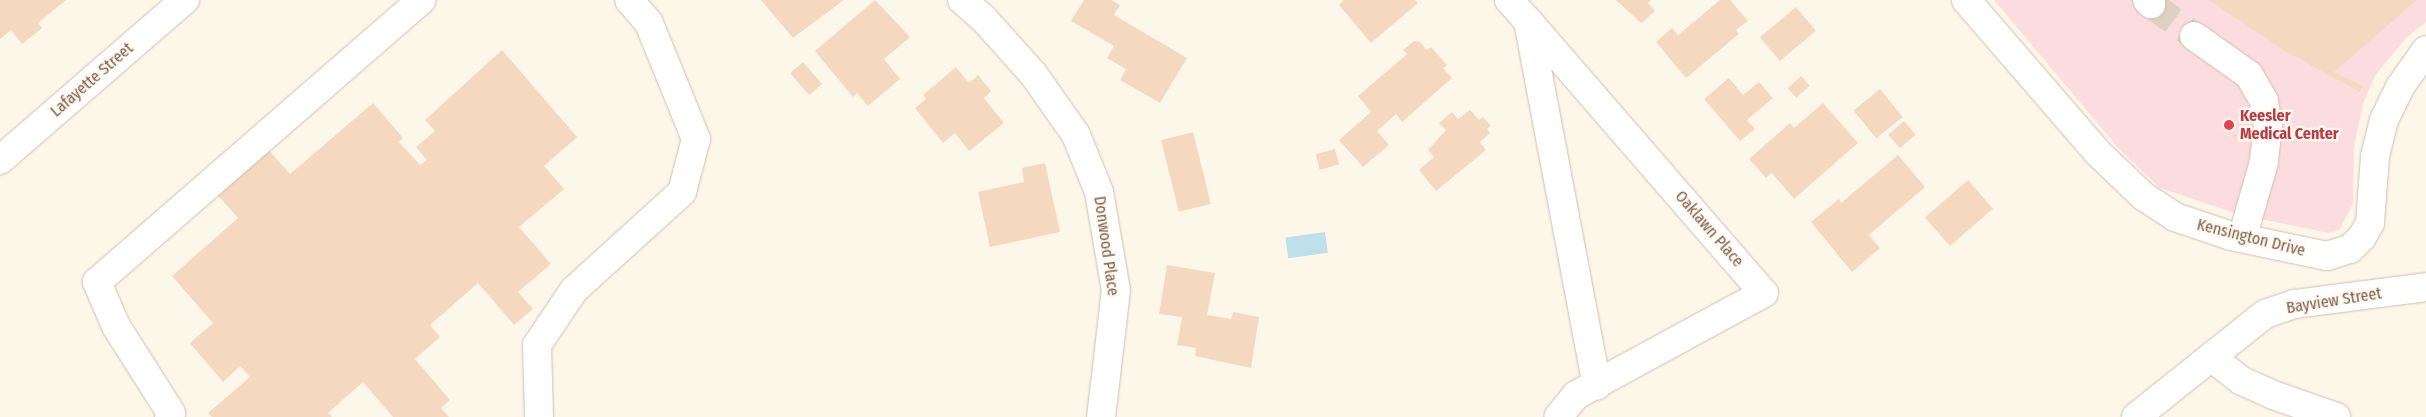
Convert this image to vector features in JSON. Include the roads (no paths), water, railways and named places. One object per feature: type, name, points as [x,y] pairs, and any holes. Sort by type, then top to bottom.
[{"type":"street","name":"Lafayette Street","points":[[0,160],[185,0]]},
{"type":"street","points":[[169,417],[171,414],[116,326],[96,282],[421,0]]},
{"type":"street","points":[[539,417],[537,345],[574,290],[682,192],[696,140],[649,24],[629,0]]},
{"type":"street","name":"Donwood Place","points":[[962,0],[983,18],[1034,75],[1076,135],[1100,192],[1116,290],[1101,417]]},
{"type":"street","name":"Oaklawn Place","points":[[1509,0],[1764,293],[1597,386],[1576,395],[1558,417]]},
{"type":"street","name":"Kensington Drive","points":[[1966,0],[2097,152],[2143,196],[2174,217],[2242,238],[2327,256],[2350,249],[2362,237],[2370,222],[2375,156],[2384,120],[2400,87],[2426,50]]},
{"type":"street","points":[[1528,21],[1597,386]]},
{"type":"street","points":[[2194,36],[2249,75],[2264,101],[2268,127],[2264,162],[2242,238]]},
{"type":"street","name":"Bayview Street","points":[[2136,417],[2265,314],[2294,304],[2348,299],[2426,287]]},
{"type":"street","points":[[2211,357],[2242,381],[2336,417]]},
{"type":"water","points":[[1325,232],[1328,253],[1288,258],[1285,238]]},
{"type":"tunnel","points":[[2151,4],[2194,36]]},
{"type":"place","name":"Keesler Medical Center","points":[[2229,125]]}]
